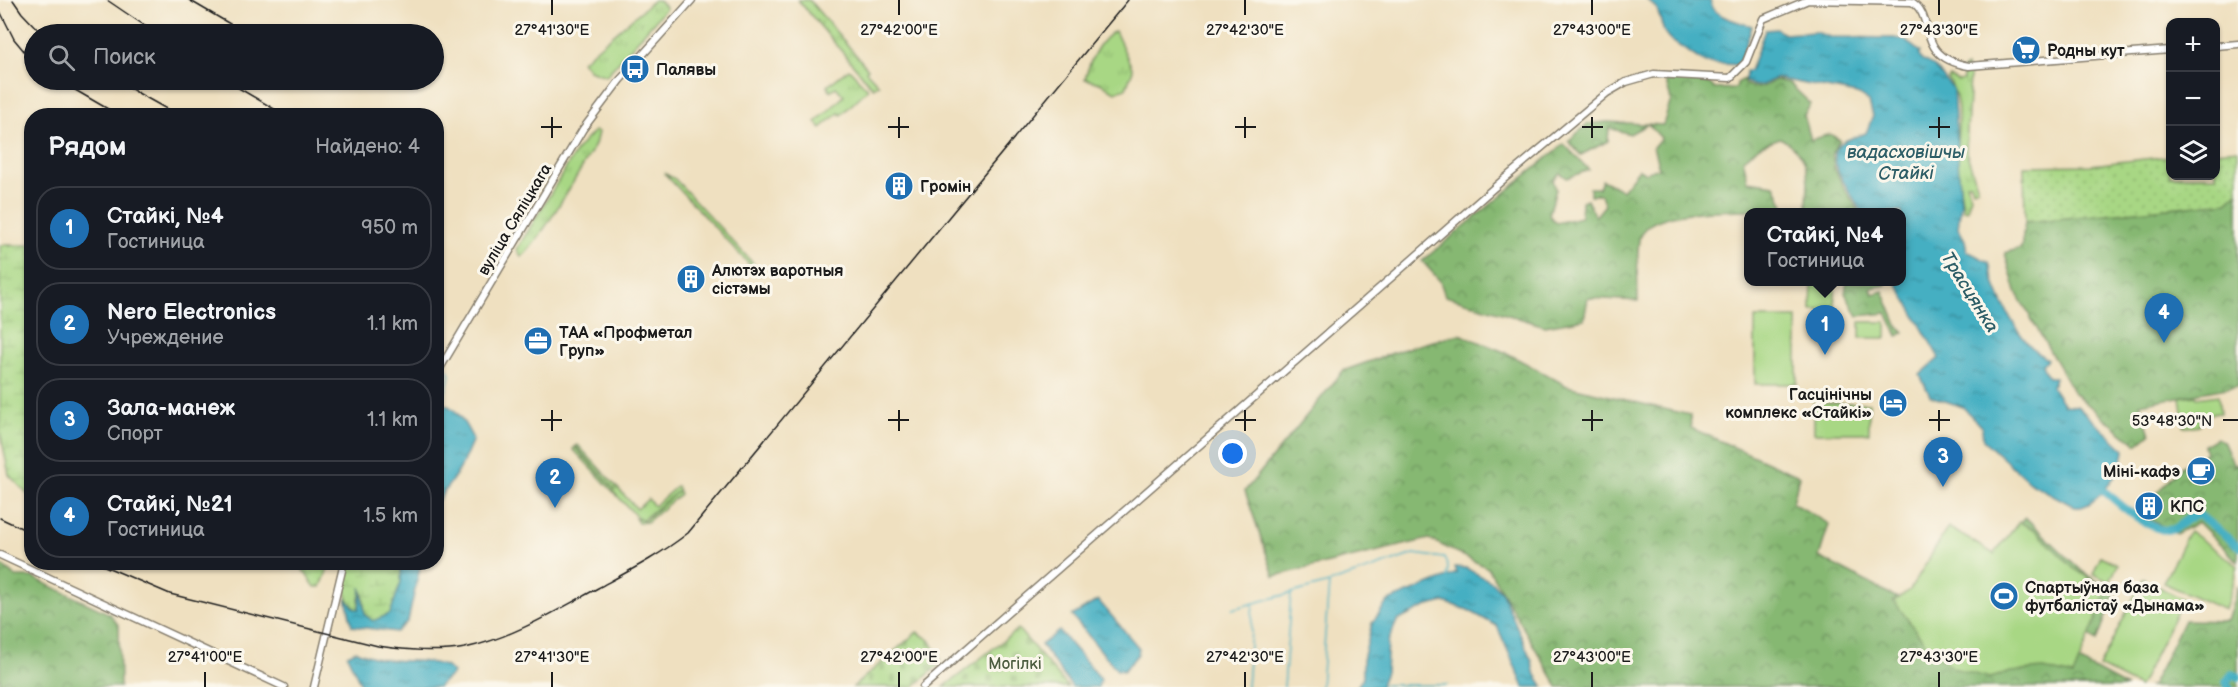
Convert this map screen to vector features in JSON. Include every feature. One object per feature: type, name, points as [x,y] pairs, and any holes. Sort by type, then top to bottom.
[{"type":"main road","name":"вуліца Сяліцкага","points":[[444,362],[583,129],[620,80],[692,0]]},
{"type":"main road","points":[[923,687],[1487,194],[1607,93],[1626,82],[1654,74],[1730,78],[1746,62],[1758,24],[1767,16],[1804,1],[1904,1],[1918,8],[1930,40],[1940,55],[1959,64],[1974,66],[2166,50]]},
{"type":"main road","points":[[2220,46],[2238,44]]},
{"type":"main road","points":[[0,555],[24,566]]},
{"type":"main road","points":[[32,570],[284,687]]},
{"type":"main road","points":[[314,687],[342,570]]},
{"type":"green space","points":[[654,0],[658,0],[666,8],[606,76],[589,70],[582,61]]},
{"type":"green space","points":[[798,0],[809,0],[879,85],[873,88]]},
{"type":"green space","points":[[1115,31],[1133,70],[1126,88],[1115,92],[1100,83],[1085,79],[1096,51]]},
{"type":"green space","points":[[1966,67],[1970,76],[1966,151],[1978,188],[1973,190],[1971,183],[1966,183],[1971,196],[1967,210],[1963,209],[1957,168],[1958,109],[1953,88],[1948,79],[1950,77],[1958,81],[1963,80],[1962,70]]},
{"type":"green space","points":[[849,69],[868,89],[841,115],[839,113],[821,128],[816,122],[844,96],[836,87],[830,91],[827,86]]},
{"type":"green space","points":[[1678,77],[1709,83],[1715,89],[1736,88],[1737,83],[1744,79],[1744,83],[1756,88],[1775,80],[1789,83],[1811,104],[1804,115],[1811,140],[1830,134],[1840,140],[1832,153],[1834,167],[1857,208],[1807,208],[1807,170],[1799,153],[1780,138],[1761,145],[1743,159],[1748,181],[1775,185],[1785,208],[1744,208],[1744,210],[1683,214],[1648,226],[1639,241],[1638,301],[1588,298],[1584,319],[1545,326],[1445,296],[1440,281],[1422,261],[1564,144],[1589,170],[1567,178],[1560,173],[1553,180],[1556,189],[1549,215],[1556,223],[1581,217],[1582,201],[1587,199],[1595,217],[1605,205],[1601,195],[1590,195],[1590,188],[1599,188],[1602,180],[1622,190],[1639,169],[1646,173],[1659,168],[1653,147],[1661,138],[1648,124],[1663,125],[1671,100],[1665,79]]},
{"type":"green space","points":[[1607,122],[1648,124],[1630,134],[1609,128],[1608,141],[1581,155],[1568,141],[1588,124]]},
{"type":"green space","points":[[594,131],[598,132],[595,145],[547,224],[521,257],[517,249],[578,148]]},
{"type":"green space","points":[[2238,149],[2238,192],[2227,202],[2025,222],[2024,166],[2091,165],[2166,156],[2166,180],[2220,180],[2220,151]]},
{"type":"green space","points":[[664,173],[675,179],[762,273],[759,275]]},
{"type":"green space","points":[[2238,192],[2238,386],[2140,404],[2150,434],[2137,445],[2074,393],[2016,292],[2005,253],[2021,248],[2025,222],[2227,202]]},
{"type":"green space","points":[[0,245],[24,245],[24,491],[9,475],[0,431]]},
{"type":"green space","points":[[1812,286],[1835,286],[1835,310],[1811,310]]},
{"type":"green space","points":[[1846,286],[1881,286],[1871,288],[1873,294],[1883,291],[1897,325],[1904,332],[1898,336],[1887,313],[1858,316],[1845,293]]},
{"type":"green space","points":[[1755,318],[1797,318],[1797,384],[1755,384]]},
{"type":"green space","points":[[1860,322],[1886,322],[1886,338],[1860,338]]},
{"type":"green space","points":[[1459,334],[1507,353],[1567,386],[1690,415],[1691,428],[1799,476],[1793,503],[1829,524],[1819,557],[1913,606],[1956,611],[2025,517],[2083,572],[2115,592],[2097,641],[2086,633],[2036,638],[2127,687],[1558,687],[1488,568],[1429,539],[1274,576],[1245,491],[1343,371],[1404,349]]},
{"type":"green space","points":[[2196,395],[2197,398],[2218,395],[2220,413],[2200,415],[2198,410],[2200,425],[2184,427],[2180,397]]},
{"type":"green space","points":[[1814,403],[1869,403],[1869,433],[1814,433]]},
{"type":"green space","points":[[2216,438],[2223,441],[2234,466],[2238,464],[2238,562],[2198,522],[2176,534],[2139,513],[2142,509],[2150,515],[2158,510],[2153,497],[2182,466],[2206,453],[2204,445]]},
{"type":"green space","points":[[578,445],[637,509],[648,499],[654,506],[677,486],[680,494],[647,522],[638,523],[635,518],[644,521],[678,491],[643,519],[638,518],[573,449],[575,447],[615,490],[576,446]]},
{"type":"green space","name":"Спартыўная база футбалістаў «Дынама»","points":[[2019,522],[2035,530],[2073,568],[2108,590],[2073,676],[2043,669],[2011,672],[1990,678],[1953,668],[1928,647],[1894,601],[1910,590],[1948,527],[1994,554]]},
{"type":"green space","points":[[2189,531],[2238,566],[2225,610],[2163,583]]},
{"type":"green space","points":[[2101,556],[2118,564],[2110,582],[2093,574]]},
{"type":"green space","points":[[0,564],[16,577],[32,577],[110,614],[119,626],[120,687],[0,687]]},
{"type":"green space","points":[[303,570],[327,570],[321,587],[315,587]]},
{"type":"green space","points":[[346,570],[401,570],[401,582],[390,614],[373,621],[365,615],[363,593],[359,597],[359,609],[355,610],[348,598]]},
{"type":"green space","points":[[2143,579],[2183,599],[2139,687],[2099,667]]},
{"type":"green space","points":[[2238,586],[2238,687],[2148,687],[2152,685],[2184,620],[2227,621]]},
{"type":"green space","name":"Могілкі","points":[[1018,629],[1068,687],[944,687]]},
{"type":"green space","points":[[917,632],[930,640],[941,659],[938,666],[913,687],[853,687]]},
{"type":"water","points":[[1647,0],[1710,0],[1715,11],[1720,15],[1752,26],[1739,65],[1705,63],[1670,40],[1664,32],[1657,9]]},
{"type":"water","name":"вадасховішчы Стайкі","points":[[1777,29],[1784,34],[1816,32],[1830,37],[1905,40],[1920,52],[1922,61],[1935,68],[1953,89],[1961,202],[1958,228],[1965,240],[1967,251],[1989,262],[1997,289],[2010,317],[2027,342],[2047,359],[2042,365],[2048,377],[2055,377],[2052,387],[2064,405],[2077,406],[2124,449],[2114,477],[2099,496],[2091,502],[2075,507],[2029,482],[1983,440],[1982,428],[1963,407],[1930,396],[1920,375],[1939,358],[1898,286],[1906,286],[1906,208],[1860,208],[1837,169],[1835,151],[1840,144],[1866,133],[1873,116],[1869,102],[1857,94],[1775,78],[1757,86],[1749,84],[1745,81],[1746,71],[1750,71],[1765,30]]},
{"type":"water","points":[[444,404],[455,411],[473,439],[460,469],[444,492]]},
{"type":"water","points":[[1455,567],[1466,568],[1492,582],[1502,593],[1532,661],[1534,672],[1544,687],[1524,687],[1497,626],[1468,610],[1444,602],[1425,607],[1397,621],[1388,642],[1386,672],[1380,687],[1357,687],[1363,677],[1363,660],[1372,623],[1388,601],[1457,573]]},
{"type":"water","points":[[401,570],[419,570],[408,621],[396,632],[352,626],[346,598],[355,609],[359,609],[361,587],[365,615],[373,621],[390,614],[401,582]]},
{"type":"water","points":[[1098,600],[1139,648],[1138,654],[1124,671],[1117,670],[1072,616]]},
{"type":"water","points":[[1059,631],[1101,679],[1098,687],[1072,687],[1041,645]]},
{"type":"water","points":[[356,651],[391,660],[421,661],[440,665],[453,673],[438,687],[362,687],[347,655]]},
{"type":"waterway","points":[[444,397],[450,375],[448,370]]},
{"type":"waterway","name":"Трасцянка","points":[[2096,484],[2122,506],[2155,527],[2165,530],[2173,529],[2198,514],[2238,546]]},
{"type":"waterway","points":[[1232,609],[1329,583],[1414,554],[1444,558],[1448,567],[1447,579]]},
{"type":"waterway","points":[[1321,687],[1329,583]]},
{"type":"waterway","points":[[1284,687],[1291,593]]},
{"type":"waterway","points":[[1247,687],[1253,603]]},
{"type":"waterway","name":"Трасцянка","points":[[2229,687],[2226,682],[2232,674],[2238,677]]},
{"type":"waterway","points":[[1381,685],[1447,685]]},
{"type":"railway","points":[[13,0],[32,24]]},
{"type":"railway","points":[[107,0],[142,24]]},
{"type":"railway","points":[[189,0],[230,24]]},
{"type":"railway","points":[[114,570],[170,594],[378,646],[400,649],[465,648],[517,631],[566,606],[644,562],[688,533],[1128,0]]},
{"type":"railway","points":[[0,11],[14,39],[24,51]]},
{"type":"railway","points":[[75,90],[106,108]]},
{"type":"railway","points":[[133,90],[165,108]]},
{"type":"railway","points":[[242,90],[272,108]]},
{"type":"railway","points":[[0,518],[24,529]]},
{"type":"place","name":"Родны кут","points":[[2026,50]]},
{"type":"place","name":"Палявы","points":[[635,69]]},
{"type":"place","name":"Громін","points":[[899,186]]},
{"type":"place","name":"Алютэх варотныя сістэмы","points":[[691,279]]},
{"type":"place","name":"ТАА «Профметал Груп»","points":[[538,341]]},
{"type":"place","name":"Стайкі, №21","points":[[2164,343]]},
{"type":"place","name":"Стайкі, №4","points":[[1825,355]]},
{"type":"place","name":"Гасцінічны комплекс «Стайкі»","points":[[1893,403]]},
{"type":"place","name":"Міні-кафэ","points":[[2201,471]]},
{"type":"place","name":"Зала-манеж","points":[[1943,487]]},
{"type":"place","name":"КПС","points":[[2149,506]]},
{"type":"place","name":"Nero Electronics","points":[[555,508]]},
{"type":"place","name":"Спартыўная база футбалістаў «Дынама»","points":[[2004,596]]}]
